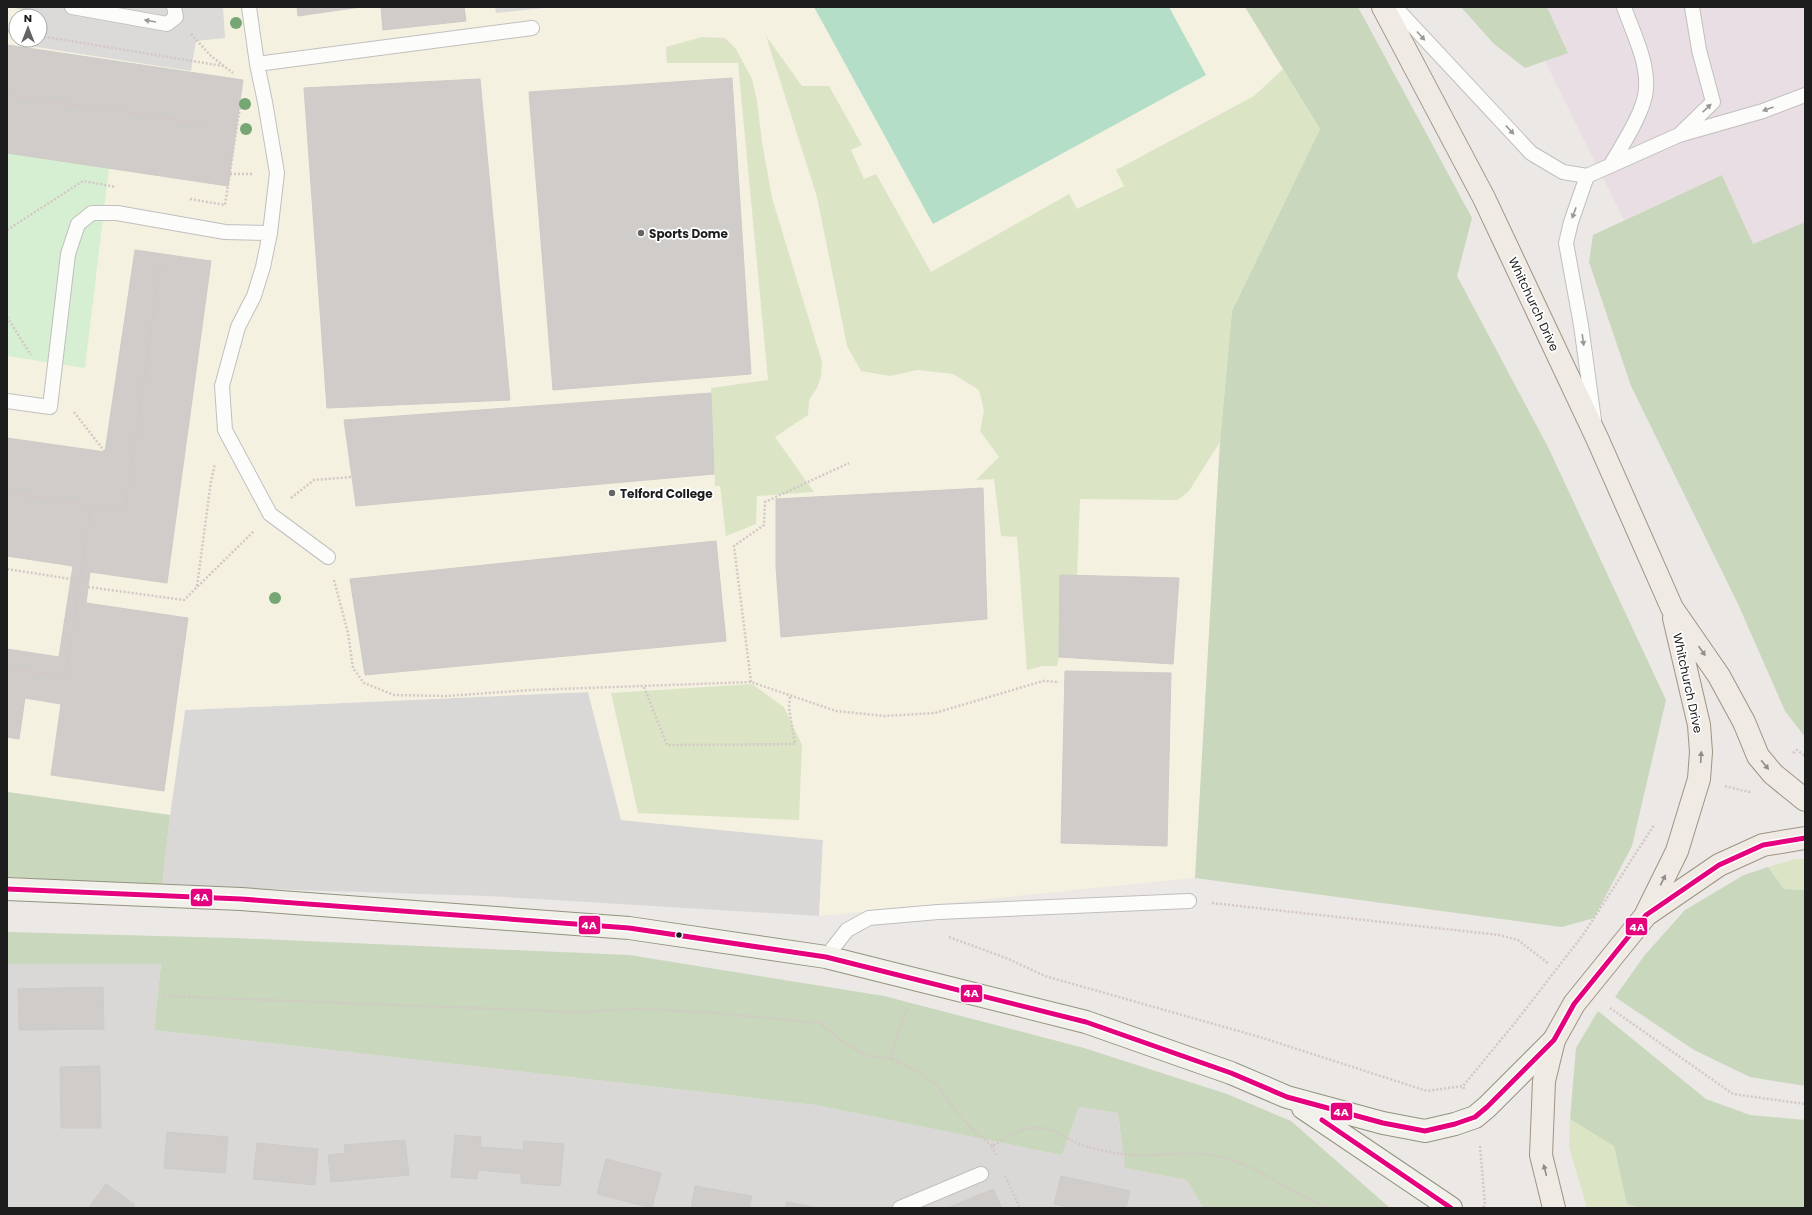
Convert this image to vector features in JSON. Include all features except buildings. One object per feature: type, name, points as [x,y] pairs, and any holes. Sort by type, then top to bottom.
[{"type":"main road","name":"Whitchurch Drive","points":[[1383,7],[1484,198],[1597,438],[1672,608],[1699,725],[1701,752],[1699,779],[1677,851],[1646,915]]},
{"type":"main road","name":"Whitchurch Drive","points":[[1672,608],[1719,676],[1744,722],[1758,756],[1773,774],[1805,800]]},
{"type":"main road","points":[[1554,1208],[1541,1155],[1544,1081],[1554,1040],[1574,1004],[1646,915],[1719,865],[1763,845],[1805,838]]},
{"type":"main road","points":[[7,889],[241,899],[629,928],[826,957],[1086,1022],[1231,1073],[1287,1097],[1384,1123],[1425,1131],[1475,1117],[1487,1108],[1554,1040]]},
{"type":"main road","points":[[1287,1097],[1451,1208]]},
{"type":"lane","points":[[72,7],[167,24],[175,12]]},
{"type":"lane","points":[[249,7],[256,64],[265,102],[277,173],[270,233],[263,267],[254,296],[238,327],[222,386],[225,430],[270,514],[328,557]]},
{"type":"lane","points":[[1395,7],[1531,152],[1563,172],[1587,176],[1679,135],[1763,111],[1805,95]]},
{"type":"lane","points":[[1610,166],[1639,115],[1646,90],[1644,60],[1624,7]]},
{"type":"lane","points":[[1679,135],[1714,102],[1699,50],[1692,7]]},
{"type":"lane","points":[[256,64],[532,28]]},
{"type":"lane","points":[[1587,176],[1571,222],[1566,243],[1581,325],[1597,438]]},
{"type":"lane","points":[[7,401],[50,407],[68,254],[78,224],[92,213],[117,213],[225,232],[270,233]]},
{"type":"lane","points":[[826,957],[846,930],[869,918],[938,912],[1189,900]]},
{"type":"lane","points":[[900,1208],[981,1174]]},
{"type":"path","points":[[175,12],[211,56],[238,77]]},
{"type":"path","points":[[48,37],[224,66]]},
{"type":"path","points":[[7,95],[206,124]]},
{"type":"path","points":[[188,198],[225,205],[240,106]]},
{"type":"path","points":[[7,230],[83,181],[120,188]]},
{"type":"path","points":[[7,493],[124,510],[161,262]]},
{"type":"path","points":[[197,586],[211,481],[225,430]]},
{"type":"path","points":[[751,682],[734,546],[764,525],[765,502],[849,463]]},
{"type":"path","points":[[88,587],[184,600],[270,514],[314,480],[352,477]]},
{"type":"path","points":[[7,669],[66,676],[91,506]]},
{"type":"path","points":[[328,557],[348,633],[353,668],[364,683],[394,695],[446,696],[531,690],[751,682],[836,712],[886,716],[935,713],[1043,681],[1059,682]]},
{"type":"path","points":[[7,569],[71,579]]},
{"type":"path","points":[[644,686],[667,745],[795,744],[790,708],[790,696]]},
{"type":"path","points":[[1189,900],[1499,935],[1518,940],[1550,964]]},
{"type":"path","points":[[947,936],[1006,958],[1045,976],[1263,1038],[1427,1091],[1463,1086]]},
{"type":"path","points":[[891,1059],[899,1030],[909,1004],[894,973]]},
{"type":"path","points":[[164,996],[575,1012],[640,1009],[701,1012],[820,1023],[842,1042],[869,1056],[891,1059],[917,1071],[938,1086],[972,1129],[992,1146],[1031,1128],[1055,1131],[1080,1145],[1117,1153],[1148,1155],[1198,1154],[1221,1157],[1273,1179],[1310,1200],[1328,1208]]},
{"type":"path","points":[[1610,1008],[1733,1094],[1805,1104]]},
{"type":"shaded area","name":"Telford College","points":[[7,7],[1245,7],[1320,129],[1232,311],[1220,442],[1195,878],[819,916],[823,840],[621,820],[588,692],[185,710],[170,815],[7,792]]},
{"type":"shaded area","points":[[12,7],[223,7],[225,38],[196,41],[191,71],[43,48],[48,48],[48,8]]},
{"type":"shaded area","points":[[495,7],[554,7],[496,13]]},
{"type":"shaded area","points":[[1547,7],[1805,7],[1805,222],[1753,244],[1722,175],[1624,220],[1545,61],[1568,52]]},
{"type":"shaded area","points":[[588,692],[622,820],[823,840],[819,916],[488,896],[162,886],[170,815],[185,710]]},
{"type":"shaded area","points":[[7,964],[161,964],[154,1030],[816,1105],[1062,1155],[1079,1107],[1118,1113],[1125,1168],[1187,1180],[1203,1208],[7,1208]]},
{"type":"green space","points":[[814,7],[1169,7],[1206,75],[933,224]]},
{"type":"green space","points":[[1245,7],[1358,7],[1472,218],[1457,276],[1548,447],[1666,700],[1632,846],[1594,918],[1562,927],[1195,878],[1220,442],[1232,311],[1320,129]]},
{"type":"green space","points":[[1461,7],[1547,7],[1568,53],[1525,68],[1494,44]]},
{"type":"green space","points":[[766,36],[802,86],[829,86],[862,145],[851,150],[864,179],[876,174],[931,272],[1069,194],[1077,209],[1124,186],[1116,170],[1254,96],[1283,69],[1320,129],[1232,311],[1220,442],[1189,491],[1178,500],[1080,499],[1077,575],[1060,575],[1059,657],[1057,666],[1043,666],[1027,670],[1017,537],[1001,536],[994,479],[976,480],[999,457],[980,431],[984,411],[979,390],[953,374],[917,370],[890,376],[861,371],[847,346],[817,197]]},
{"type":"green space","points":[[702,37],[725,38],[736,49],[752,79],[757,101],[762,142],[772,198],[822,362],[821,376],[817,388],[809,400],[808,415],[775,437],[814,492],[757,496],[756,524],[726,536],[720,486],[715,486],[711,388],[768,380],[738,63],[667,63],[666,47]]},
{"type":"green space","points":[[7,153],[109,168],[85,368],[7,356]]},
{"type":"green space","points":[[1722,175],[1753,244],[1805,222],[1805,737],[1785,711],[1738,604],[1631,386],[1589,262],[1593,235]]},
{"type":"green space","points":[[752,684],[784,707],[802,745],[799,820],[638,813],[611,693]]},
{"type":"green space","points":[[7,792],[170,815],[162,886],[7,877]]},
{"type":"green space","points":[[1795,859],[1805,859],[1805,890],[1784,889],[1768,867]]},
{"type":"green space","points":[[1768,867],[1784,889],[1805,890],[1805,1086],[1750,1077],[1694,1050],[1615,997],[1644,956],[1685,910],[1744,875]]},
{"type":"green space","points":[[7,932],[234,938],[629,955],[884,996],[1084,1048],[1227,1094],[1291,1121],[1390,1208],[1203,1208],[1187,1180],[1125,1168],[1118,1113],[1079,1107],[1062,1155],[816,1105],[154,1030],[161,964],[7,964]]},
{"type":"green space","points":[[1598,1011],[1706,1099],[1750,1115],[1805,1120],[1805,1208],[1641,1208],[1627,1204],[1614,1146],[1570,1119],[1576,1048]]},
{"type":"green space","points":[[1570,1119],[1614,1145],[1627,1203],[1641,1208],[1587,1208],[1569,1147]]},
{"type":"transit line","name":"4A","points":[[7,889],[241,899],[629,928],[826,957],[1086,1022],[1231,1073],[1287,1097],[1383,1123],[1425,1131],[1455,1124],[1475,1117],[1487,1107],[1554,1040],[1574,1004],[1646,915],[1719,865],[1763,845],[1805,838]]},
{"type":"transit line","name":"4A","points":[[1322,1120],[1451,1208]]},
{"type":"place","name":"Sports Dome","points":[[641,233]]},
{"type":"place","name":"Telford College","points":[[612,493]]}]
